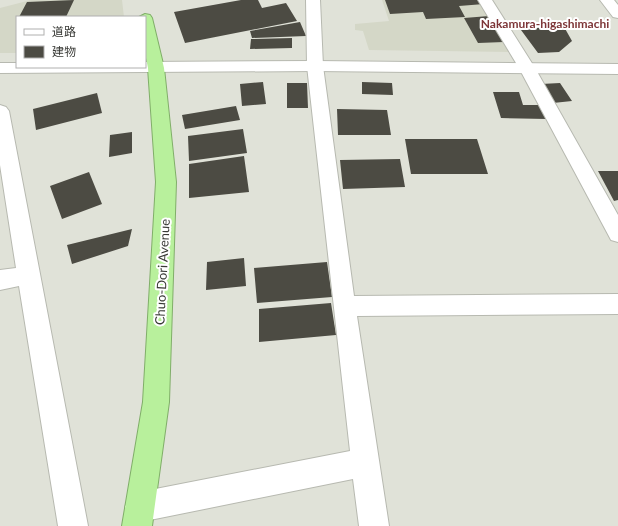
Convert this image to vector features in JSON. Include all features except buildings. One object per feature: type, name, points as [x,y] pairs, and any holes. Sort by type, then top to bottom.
[{"type":"highway","name":"Chuo-Dori Avenue","points":[[138,516],[156,402],[166,182],[156,68],[146,22]]},
{"type":"street","points":[[313,0],[315,66],[344,306],[374,526]]},
{"type":"street","points":[[485,0],[527,68],[618,234]]},
{"type":"street","points":[[607,0],[618,14]]},
{"type":"street","points":[[0,68],[315,66],[618,69]]},
{"type":"street","points":[[0,111],[73,526]]},
{"type":"street","points":[[0,280],[29,275]]},
{"type":"street","points":[[344,306],[618,304]]},
{"type":"street","points":[[138,516],[365,462]]},
{"type":"shaded area","points":[[31,0],[122,0],[124,16],[16,16],[16,53],[0,53],[0,8]]},
{"type":"shaded area","points":[[382,0],[482,0],[512,52],[369,50],[363,31],[355,30],[355,24],[389,21]]},
{"type":"district","name":"Nakamura-higashimachi","points":[[545,24]]}]
